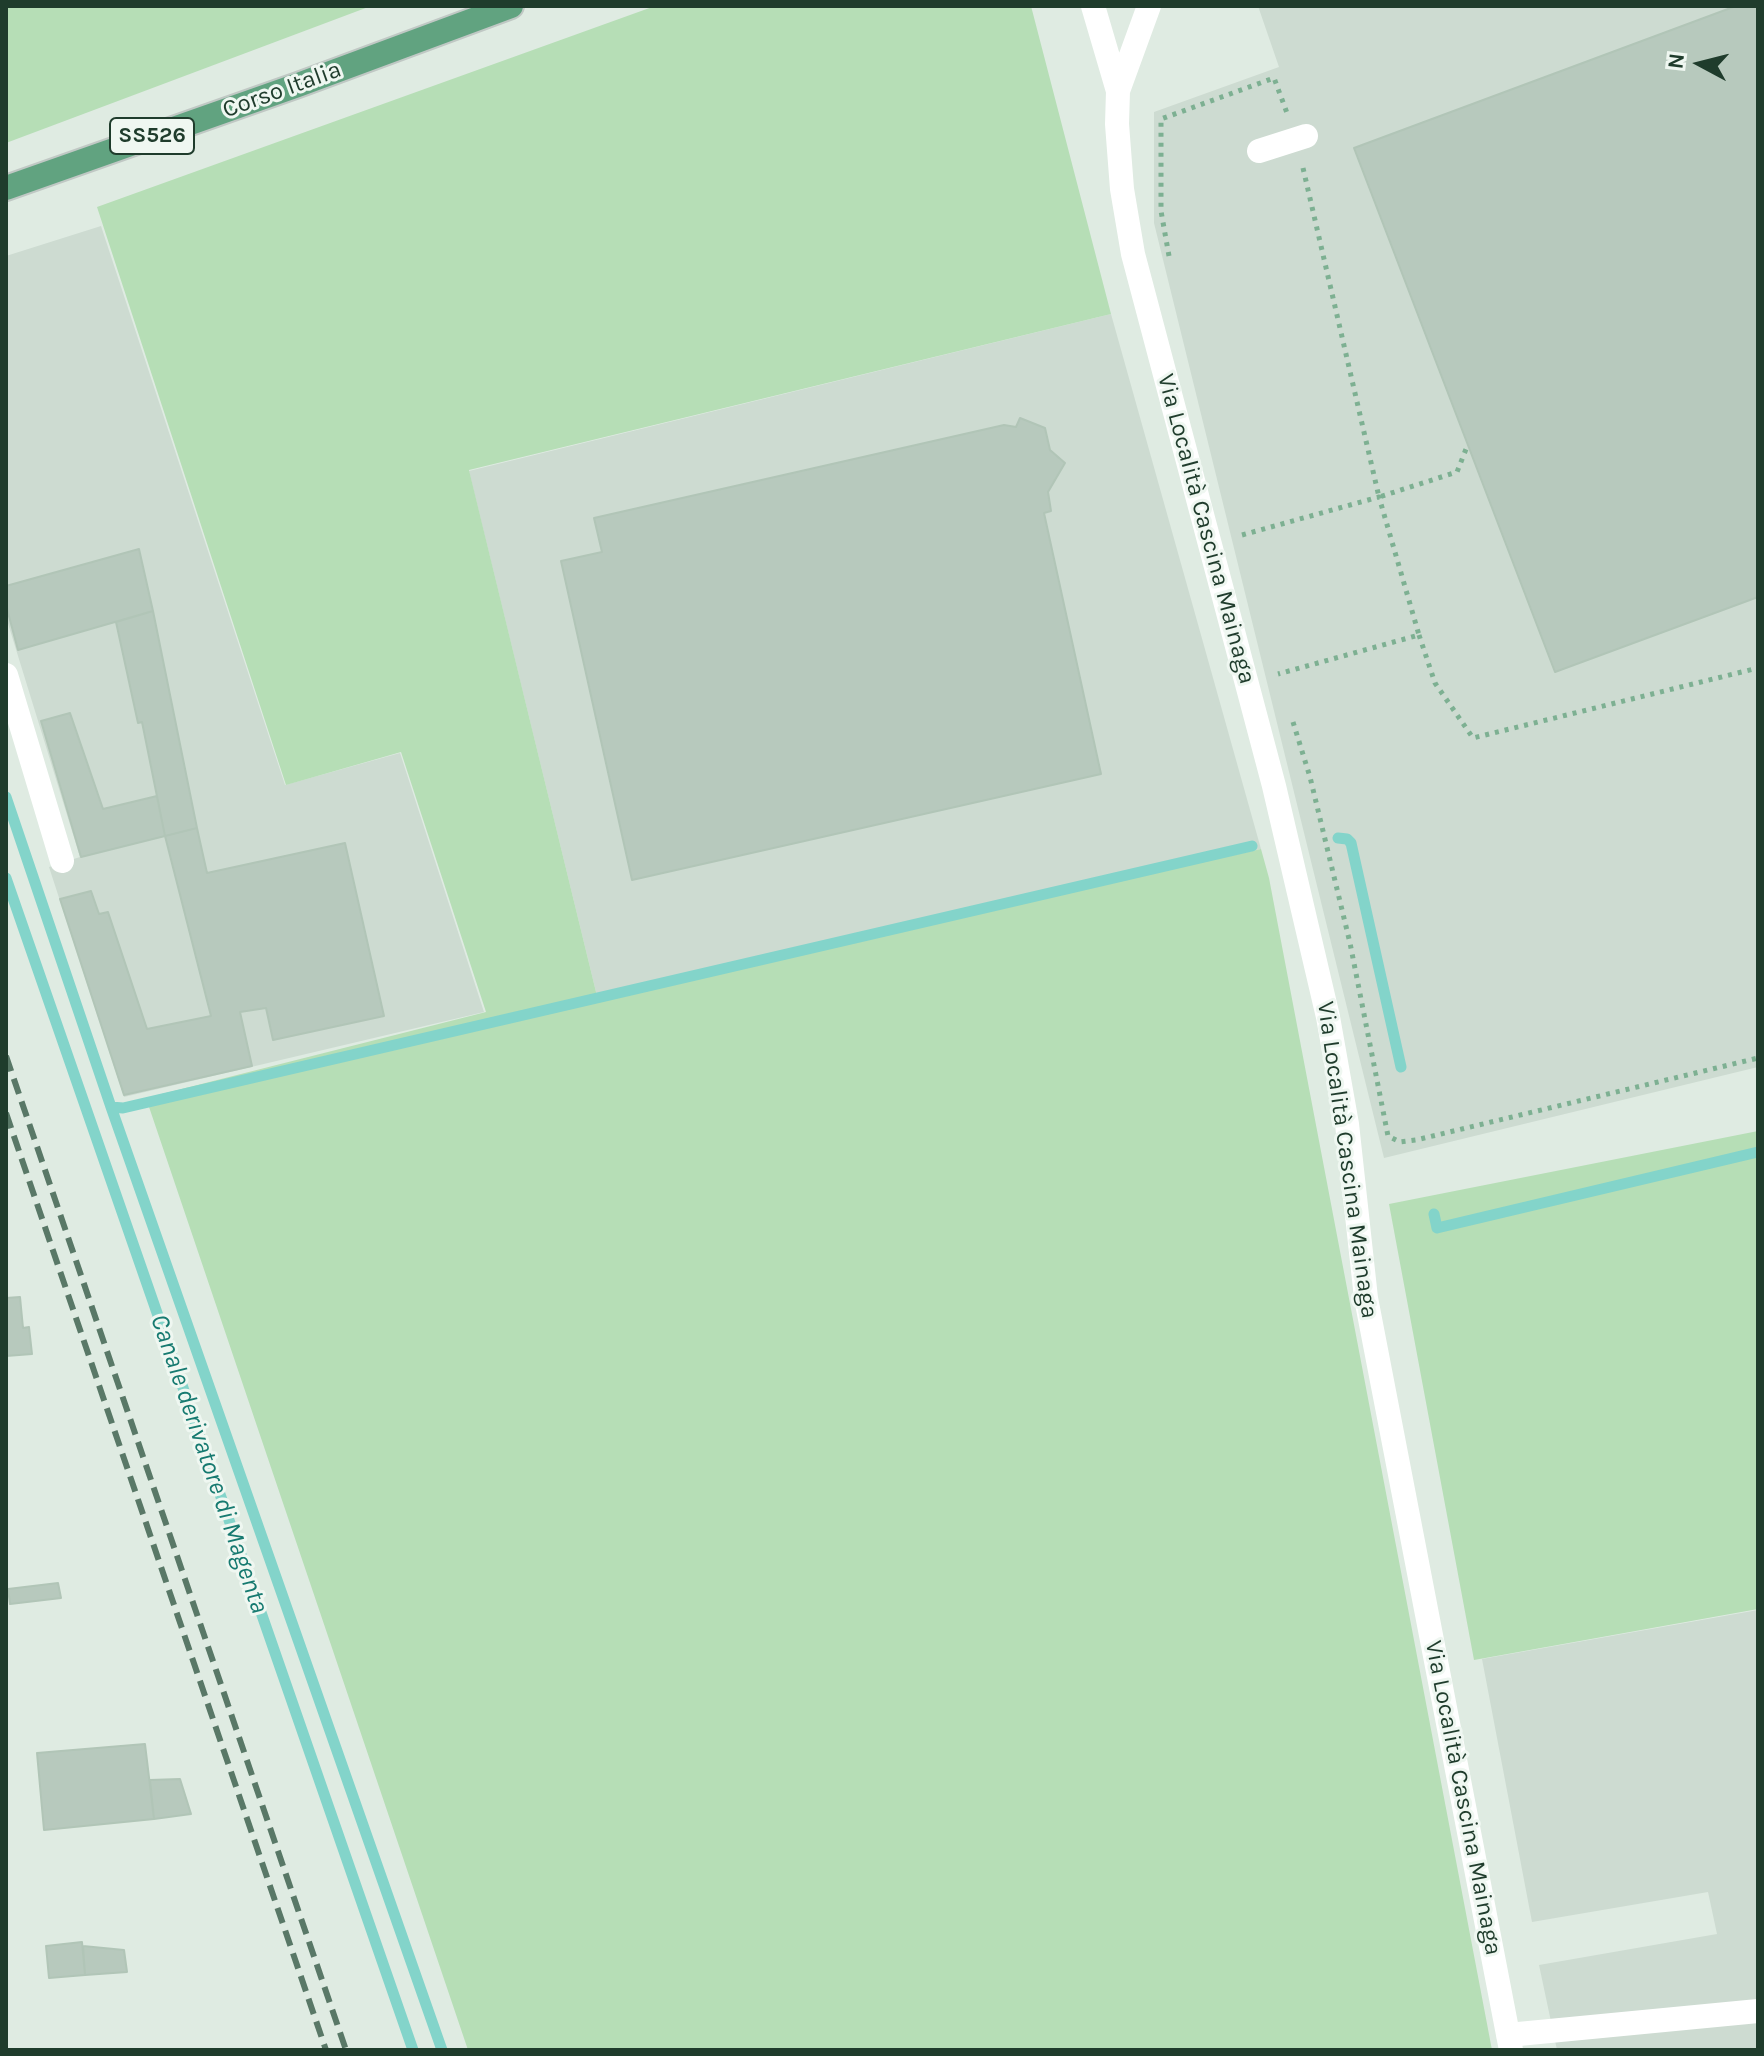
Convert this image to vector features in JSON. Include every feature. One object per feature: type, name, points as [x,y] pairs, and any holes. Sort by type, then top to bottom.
[{"type":"main road","name":"Corso Italia","points":[[6,188],[511,6]]},
{"type":"street","name":"Via Località Cascina Mainaga","points":[[1093,6],[1118,91],[1122,189],[1133,254],[1274,786],[1328,1017],[1347,1124],[1366,1298],[1510,2042]]},
{"type":"street","name":"Via Località Cascina Mainaga","points":[[1118,91],[1149,6]]},
{"type":"street","points":[[1259,151],[1301,137]]},
{"type":"street","points":[[6,675],[62,861]]},
{"type":"street","points":[[1510,2042],[1758,2011]]},
{"type":"path","points":[[1172,269],[1161,211],[1161,119],[1274,78],[1301,137],[1379,497],[1419,635],[1435,683],[1473,738],[1758,668]]},
{"type":"path","points":[[1242,535],[1457,472],[1468,444]]},
{"type":"path","points":[[1278,674],[1419,635]]},
{"type":"path","points":[[1292,718],[1310,777],[1350,943],[1388,1136],[1400,1142],[1416,1140],[1758,1058]]},
{"type":"shaded area","points":[[1258,6],[1758,6],[1758,1067],[1384,1158],[1154,223],[1154,112],[1279,67]]},
{"type":"shaded area","points":[[101,226],[285,785],[400,753],[484,1012],[124,1097],[49,867],[80,857],[6,617],[6,256]]},
{"type":"shaded area","points":[[1111,314],[1261,849],[597,996],[469,471]]},
{"type":"shaded area","points":[[1758,1610],[1758,2050],[1557,2050],[1539,1965],[1717,1934],[1708,1892],[1532,1922],[1482,1659]]},
{"type":"green space","points":[[6,6],[371,6],[6,143]]},
{"type":"green space","points":[[655,6],[1031,6],[1111,314],[469,470],[597,996],[1261,849],[1492,2050],[468,2050],[146,1098],[486,1012],[401,752],[286,785],[97,207]]},
{"type":"green space","points":[[1758,1131],[1758,1609],[1474,1660],[1389,1204]]},
{"type":"building","points":[[1736,6],[1758,6],[1758,597],[1555,672],[1354,148]]},
{"type":"building","points":[[1020,418],[1045,428],[1050,450],[1065,463],[1048,492],[1051,511],[1044,513],[1101,774],[632,880],[561,561],[602,552],[594,518],[1004,425],[1016,427]]},
{"type":"building","points":[[139,549],[153,611],[18,650],[6,605],[6,586]]},
{"type":"building","points":[[153,611],[197,828],[165,836],[142,722],[138,723],[116,622]]},
{"type":"building","points":[[70,713],[103,809],[157,796],[165,836],[81,857],[41,721]]},
{"type":"building","points":[[197,828],[207,873],[345,843],[384,1016],[273,1040],[266,1008],[240,1012],[252,1066],[124,1095],[60,899],[91,891],[99,914],[108,912],[147,1029],[211,1016],[165,836]]},
{"type":"building","points":[[20,1297],[23,1328],[29,1327],[32,1354],[6,1356],[6,1298]]},
{"type":"building","points":[[58,1583],[61,1598],[10,1604],[8,1589]]},
{"type":"building","points":[[145,1744],[154,1819],[44,1830],[37,1753]]},
{"type":"building","points":[[180,1779],[191,1814],[154,1819],[150,1780]]},
{"type":"building","points":[[82,1942],[85,1975],[49,1978],[46,1946]]},
{"type":"building","points":[[83,1946],[124,1950],[127,1972],[85,1975]]},
{"type":"waterway","points":[[6,797],[111,1107],[442,2050]]},
{"type":"waterway","points":[[1338,838],[1351,843],[1401,1067]]},
{"type":"waterway","points":[[111,1107],[123,1108],[1252,846]]},
{"type":"waterway","name":"Canale derivatore di Magenta","points":[[6,878],[413,2050]]},
{"type":"waterway","points":[[1434,1214],[1437,1228],[1758,1152]]},
{"type":"railway","points":[[6,1056],[346,2050]]},
{"type":"railway","points":[[6,1113],[326,2050]]}]
